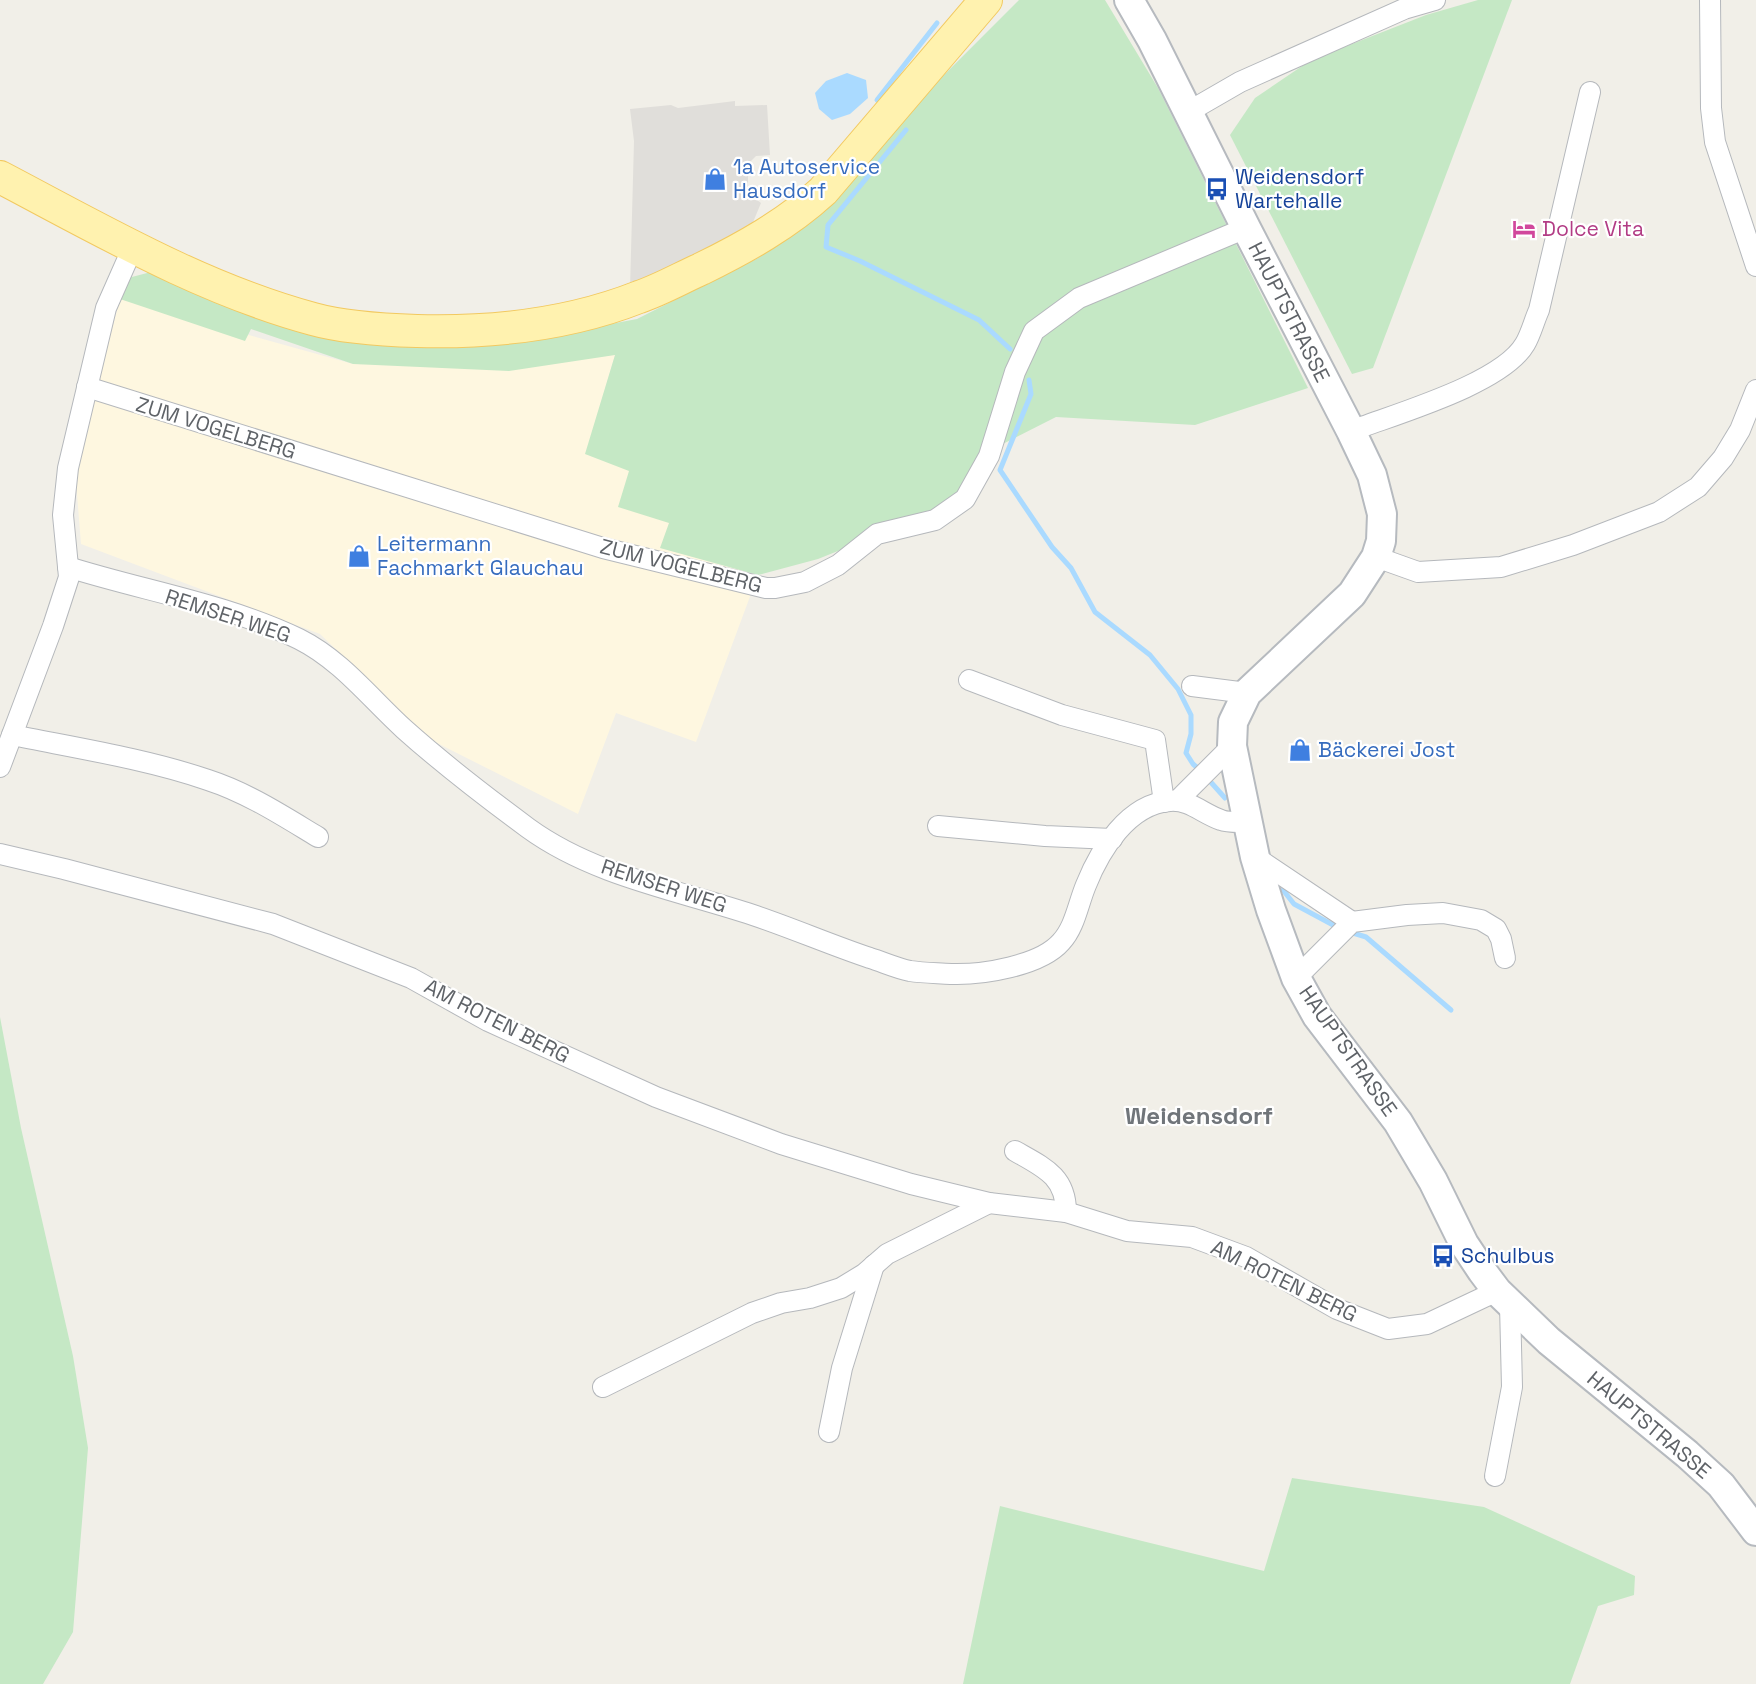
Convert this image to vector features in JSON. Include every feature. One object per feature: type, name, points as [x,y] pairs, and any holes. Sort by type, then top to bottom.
[{"type":"main road","points":[[0,177],[133,247],[254,301],[316,320],[386,330],[450,332],[523,328],[585,315],[640,297],[730,255],[801,212],[823,191],[986,0]]},
{"type":"main road","name":"HAUPTSTRASSE","points":[[1129,0],[1152,40],[1351,431],[1372,475],[1382,514],[1381,541],[1376,557],[1352,594],[1247,693],[1233,722],[1232,746],[1255,857],[1271,910],[1296,978],[1317,1016],[1398,1122],[1433,1181],[1464,1244],[1504,1298],[1572,1361],[1687,1454],[1720,1485],[1756,1531]]},
{"type":"street","points":[[1188,112],[1240,82],[1404,9],[1435,0]]},
{"type":"street","points":[[1710,0],[1711,108],[1715,142],[1756,266]]},
{"type":"street","points":[[1351,431],[1477,384],[1510,362],[1525,345],[1539,310],[1590,92]]},
{"type":"street","name":"ZUM VOGELBERG","points":[[87,387],[603,548],[766,588],[775,588],[805,582],[838,565],[877,534],[935,519],[965,499],[989,456],[1015,372],[1034,332],[1079,298],[1246,228]]},
{"type":"street","points":[[0,767],[69,577],[63,515],[68,468],[106,309],[133,247]]},
{"type":"street","points":[[1376,557],[1418,572],[1501,567],[1573,545],[1659,512],[1698,487],[1723,458],[1740,430],[1756,390]]},
{"type":"street","name":"REMSER WEG","points":[[68,567],[234,614],[301,640],[344,669],[402,727],[440,760],[553,845],[642,882],[711,901],[906,970],[974,975],[994,972],[1052,951],[1064,940],[1093,869],[1122,826],[1140,811],[1155,804],[1170,802]]},
{"type":"street","points":[[969,680],[1062,716],[1155,740],[1170,802]]},
{"type":"street","points":[[1192,686],[1247,693]]},
{"type":"street","points":[[12,735],[161,767],[209,780],[260,802],[318,837]]},
{"type":"street","points":[[1170,802],[1232,746]]},
{"type":"street","points":[[1170,802],[1187,803],[1222,822],[1248,822]]},
{"type":"street","points":[[938,826],[1045,836],[1112,839]]},
{"type":"street","name":"AM ROTEN BERG","points":[[0,854],[273,924],[411,978],[488,1021],[656,1097],[781,1144],[911,1184],[989,1203],[1066,1212],[1127,1231],[1192,1237],[1246,1257],[1337,1309],[1388,1329],[1427,1324],[1504,1298]]},
{"type":"street","points":[[1255,857],[1352,922],[1435,914],[1466,916],[1481,920],[1496,929],[1501,939],[1505,958]]},
{"type":"street","points":[[1296,978],[1352,922]]},
{"type":"street","points":[[1015,1151],[1040,1166],[1058,1183],[1066,1197],[1066,1212]]},
{"type":"street","points":[[603,1387],[752,1313],[841,1288],[887,1254],[989,1203]]},
{"type":"street","points":[[829,1432],[842,1368],[874,1265]]},
{"type":"street","points":[[1496,1476],[1512,1387],[1504,1298]]},
{"type":"shaded area","points":[[735,101],[735,106],[767,105],[770,155],[756,156],[748,164],[748,193],[761,203],[751,227],[630,289],[634,141],[630,109],[671,105],[678,108]]},
{"type":"shaded area","points":[[120,299],[353,364],[615,355],[586,454],[629,470],[670,523],[661,548],[758,575],[696,742],[616,713],[578,814],[429,739],[320,634],[81,544],[75,469]]},
{"type":"green space","points":[[1019,0],[1105,0],[1158,88],[1308,388],[1195,425],[1056,417],[981,455],[963,489],[940,510],[818,559],[758,575],[660,548],[669,523],[618,507],[629,471],[585,454],[615,355],[509,371],[353,364],[251,329],[245,341],[120,299],[128,278],[151,272],[417,345],[504,344],[637,319],[758,258],[822,213],[913,106]]},
{"type":"green space","points":[[1478,0],[1512,0],[1373,368],[1352,374],[1230,135],[1255,98],[1311,60],[1426,15]]},
{"type":"green space","points":[[0,1017],[21,1128],[73,1356],[88,1448],[73,1632],[43,1684],[0,1684]]},
{"type":"green space","points":[[1292,1478],[1484,1507],[1635,1576],[1634,1595],[1598,1606],[1570,1684],[963,1684],[1000,1506],[1264,1571]]},
{"type":"water","points":[[847,73],[866,80],[868,98],[850,114],[832,120],[819,109],[815,93],[826,81]]},
{"type":"waterway","points":[[877,100],[937,23]]},
{"type":"waterway","points":[[906,130],[828,225],[826,247],[860,261],[979,320],[1010,349]]},
{"type":"waterway","points":[[1029,380],[1031,394],[1000,470],[1052,547],[1071,568],[1095,612],[1150,655],[1178,689],[1191,715],[1191,734],[1186,753],[1201,771]]},
{"type":"waterway","points":[[1208,779],[1225,798]]},
{"type":"waterway","points":[[1283,890],[1294,904],[1335,926]]},
{"type":"waterway","points":[[1353,933],[1366,937],[1451,1010]]},
{"type":"place","name":"1a Autoservice Hausdorf","points":[[715,179]]},
{"type":"place","name":"Weidensdorf Wartehalle","points":[[1217,189]]},
{"type":"place","name":"Dolce Vita","points":[[1524,229]]},
{"type":"place","name":"Leitermann Fachmarkt Glauchau","points":[[359,556]]},
{"type":"place","name":"Bäckerei Jost","points":[[1300,750]]},
{"type":"place","name":"Schulbus","points":[[1443,1256]]},
{"type":"district","name":"Weidensdorf","points":[[1199,1116]]}]
